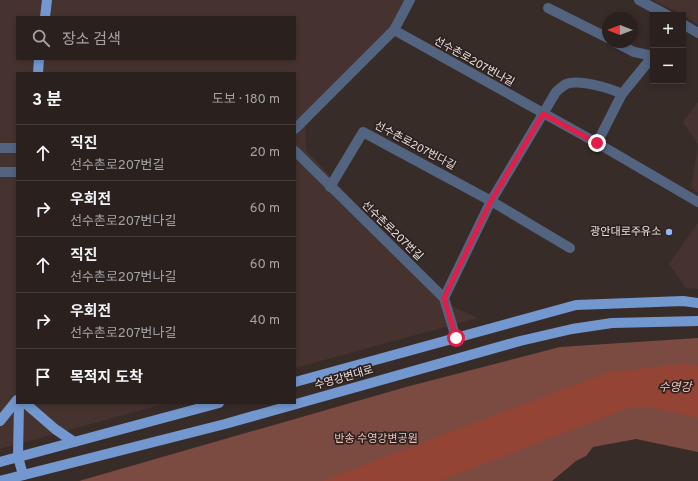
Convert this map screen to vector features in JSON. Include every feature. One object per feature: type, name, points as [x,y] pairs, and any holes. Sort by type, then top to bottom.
[{"type":"main road","points":[[45,16],[47,0]]},
{"type":"main road","points":[[38,72],[39,60]]},
{"type":"main road","name":"수영강변대로","points":[[296,382],[576,305],[683,301],[698,303]]},
{"type":"main road","name":"수영강변대로","points":[[0,481],[225,424],[520,341],[572,329],[612,323],[698,321]]},
{"type":"main road","points":[[0,420],[16,401]]},
{"type":"main road","points":[[19,404],[18,457],[23,475]]},
{"type":"main road","points":[[27,404],[55,429],[74,442]]},
{"type":"main road","points":[[0,462],[215,404]]},
{"type":"street","points":[[296,128],[394,30],[410,0]]},
{"type":"street","points":[[639,0],[661,12]]},
{"type":"street","points":[[548,8],[602,35]]},
{"type":"street","points":[[686,26],[698,33]]},
{"type":"street","name":"선수촌로207번나길","points":[[394,30],[597,143],[698,202]]},
{"type":"street","points":[[626,48],[634,52],[650,55]]},
{"type":"street","points":[[597,143],[622,94],[650,60]]},
{"type":"street","points":[[444,298],[491,201],[556,92],[566,84],[576,82],[612,90],[622,94]]},
{"type":"street","name":"선수촌로207번다길","points":[[330,187],[363,132],[491,201],[570,248]]},
{"type":"street","points":[[0,148],[16,148]]},
{"type":"street","name":"선수촌로207번길","points":[[296,152],[444,298],[456,338]]},
{"type":"street","points":[[0,172],[16,172]]},
{"type":"shaded area","points":[[0,0],[411,0],[383,48],[305,117],[306,150],[451,306],[478,318],[296,368],[296,72],[16,72],[16,404],[163,404],[0,449]]},
{"type":"shaded area","points":[[653,0],[698,0],[698,25],[686,17],[686,12],[677,12]]},
{"type":"shaded area","points":[[698,102],[698,144],[683,122]]},
{"type":"shaded area","points":[[698,146],[698,193],[691,187]]},
{"type":"shaded area","points":[[698,223],[698,289],[686,288],[669,264]]},
{"type":"green space","name":"반송 수영강변공원","points":[[698,338],[698,452],[636,439],[593,447],[586,456],[576,461],[552,481],[79,481],[406,387],[560,347]]},
{"type":"water","name":"수영강","points":[[684,364],[698,366],[698,418],[660,409],[631,407],[439,481],[322,481],[609,372]]},
{"type":"place","name":"광안대로주유소","points":[[669,232]]},
{"type":"route","points":[[456,338],[444,298],[491,201],[543,114],[597,143]]}]
